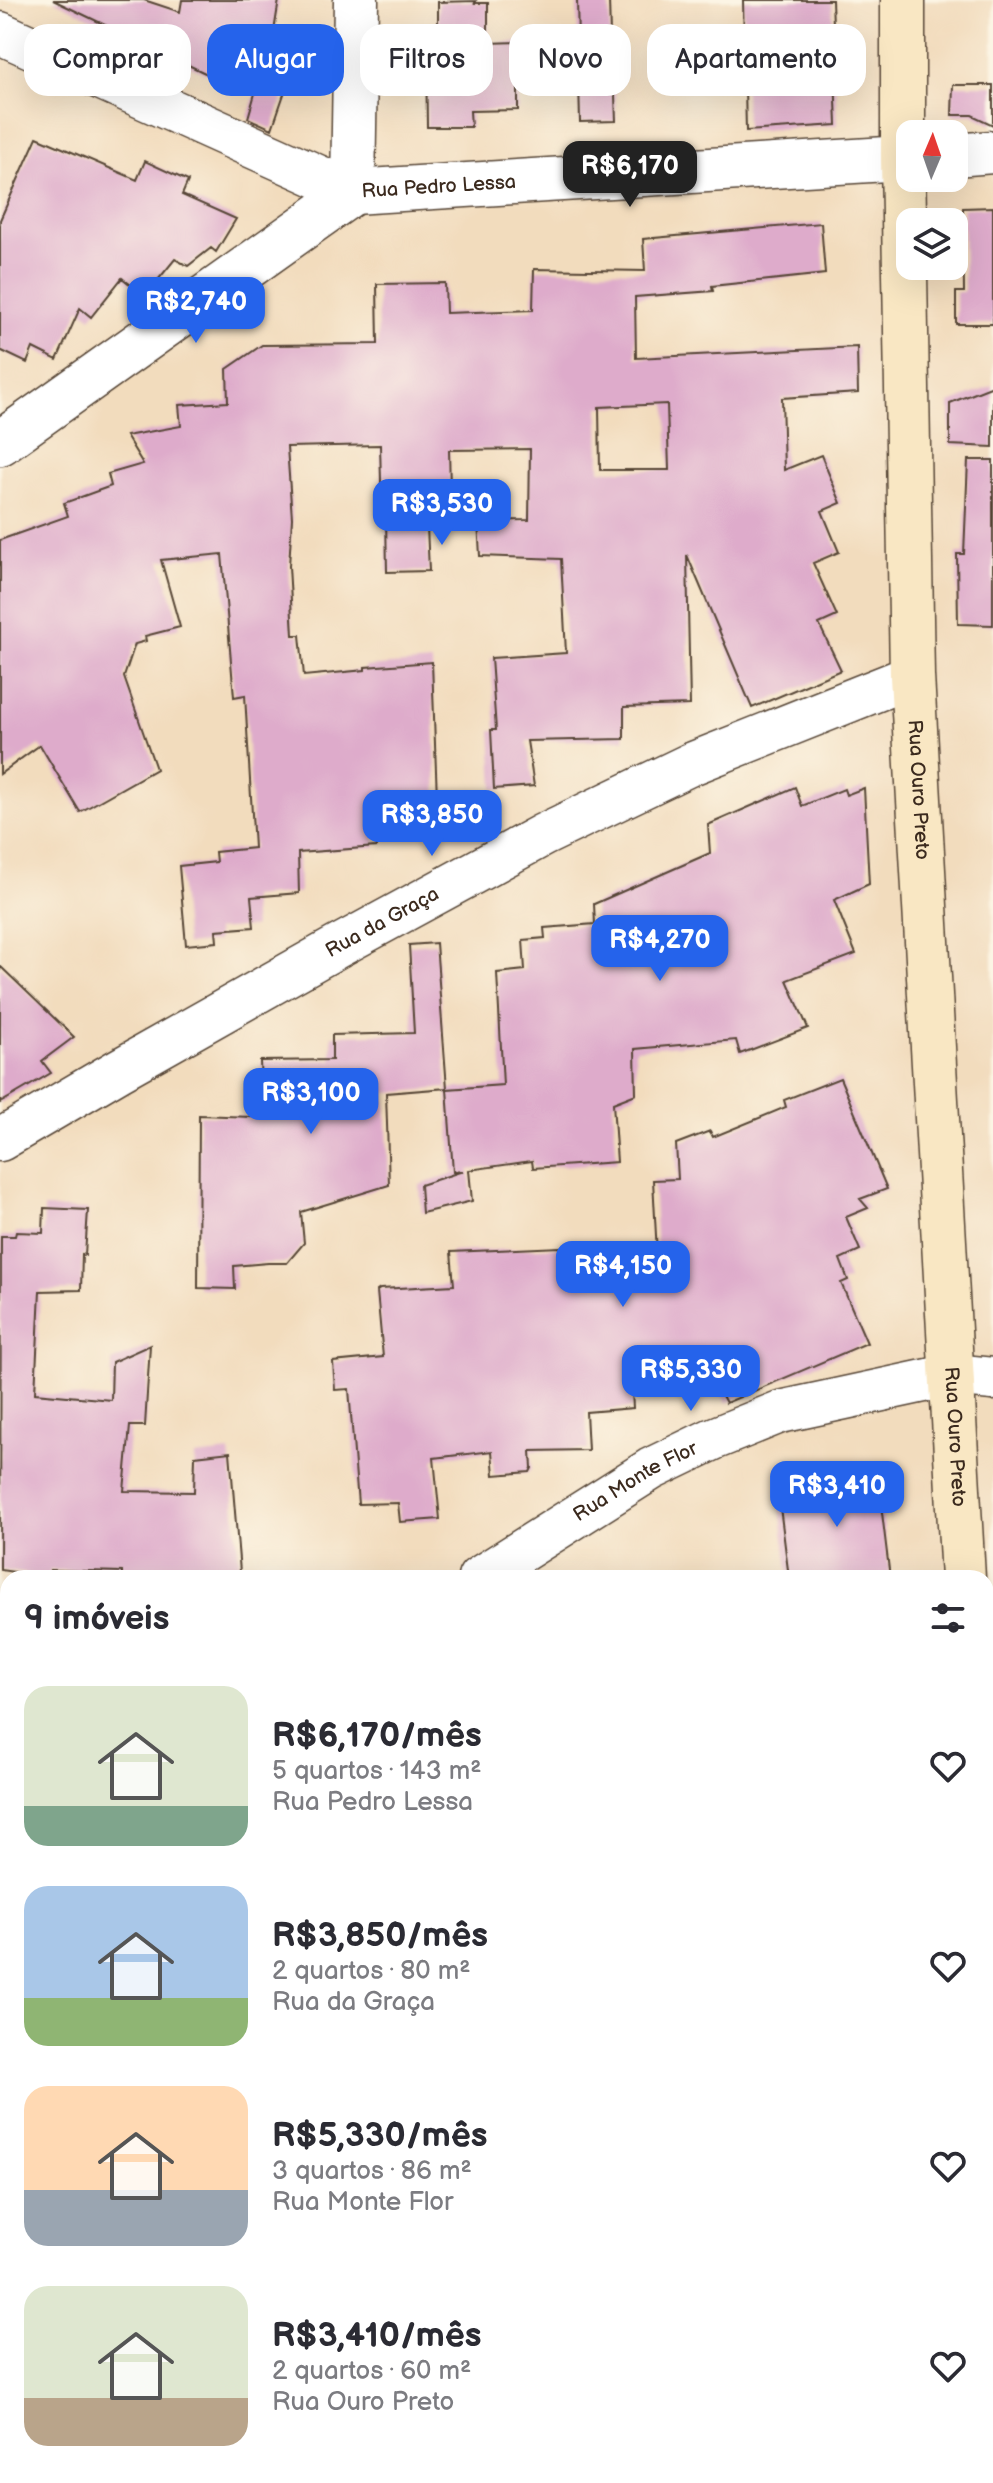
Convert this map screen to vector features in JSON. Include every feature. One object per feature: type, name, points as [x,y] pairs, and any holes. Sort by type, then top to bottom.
[{"type":"main road","name":"Rua Ouro Preto","points":[[903,0],[906,120]]},
{"type":"main road","name":"Rua Ouro Preto","points":[[907,192],[912,676],[973,1377],[963,1570]]},
{"type":"street","points":[[0,443],[353,192],[356,0]]},
{"type":"street","name":"Rua Pedro Lessa","points":[[0,33],[353,192],[896,159]]},
{"type":"street","points":[[968,154],[993,152]]},
{"type":"street","name":"Rua da Graça","points":[[0,1140],[132,1062],[543,835],[691,764],[912,676]]},
{"type":"street","name":"Rua Monte Flor","points":[[492,1570],[651,1469],[780,1412],[973,1377]]},
{"type":"building","points":[[53,0],[144,0],[180,12],[182,0],[279,0],[275,24],[207,24],[207,74],[191,66],[191,24],[103,24]]},
{"type":"building","points":[[577,0],[609,0],[610,24],[578,24]]},
{"type":"building","points":[[743,0],[832,0],[833,24],[744,24]]},
{"type":"building","points":[[438,2],[488,3],[488,24],[438,24]]},
{"type":"building","points":[[509,42],[509,96],[518,96],[518,110],[470,111],[471,127],[427,127],[427,96],[493,96],[493,43]]},
{"type":"building","points":[[953,85],[993,85],[993,125],[972,115],[952,115]]},
{"type":"building","points":[[254,96],[283,96],[272,129],[248,118]]},
{"type":"building","points":[[579,96],[615,96],[616,121],[580,122]]},
{"type":"building","points":[[745,96],[836,96],[837,125],[746,131]]},
{"type":"building","points":[[37,137],[137,180],[145,161],[188,181],[182,195],[236,219],[216,252],[211,248],[188,266],[175,259],[145,296],[122,278],[91,317],[80,308],[57,360],[33,348],[27,363],[0,350],[0,220]]},
{"type":"building","points":[[993,207],[993,324],[956,324],[956,292],[964,292],[964,280],[968,280],[968,208],[963,208]]},
{"type":"building","points":[[821,223],[825,274],[712,286],[713,291],[635,297],[636,358],[857,347],[858,393],[782,398],[784,470],[821,455],[841,503],[822,511],[839,552],[813,563],[837,616],[819,624],[841,670],[752,708],[687,555],[690,705],[624,707],[624,739],[527,741],[534,786],[494,789],[491,730],[496,730],[491,658],[566,653],[561,559],[480,556],[478,521],[529,520],[530,449],[449,450],[451,525],[427,526],[429,571],[387,572],[380,445],[287,447],[292,518],[289,566],[293,635],[300,635],[304,676],[432,662],[438,826],[375,830],[376,847],[298,853],[299,893],[251,897],[254,927],[216,930],[217,942],[186,945],[179,866],[216,862],[215,852],[254,848],[245,695],[234,697],[222,554],[161,560],[180,627],[145,636],[146,641],[135,644],[124,677],[156,769],[80,812],[40,745],[0,774],[0,540],[68,516],[64,503],[111,486],[108,474],[143,464],[126,436],[181,426],[179,405],[228,402],[227,369],[262,345],[378,344],[377,284],[445,283],[446,313],[533,310],[534,269],[645,271],[643,239]],"holes":[[[667,404],[669,470],[600,470],[599,407]]]},
{"type":"building","points":[[993,386],[993,447],[950,445],[950,403]]},
{"type":"building","points":[[968,460],[993,460],[993,625],[958,624],[957,554],[964,554]]},
{"type":"building","points":[[795,787],[802,806],[844,789],[846,795],[864,788],[869,884],[834,900],[856,954],[787,980],[808,1028],[740,1054],[736,1040],[635,1049],[636,1094],[613,1103],[617,1162],[533,1168],[532,1161],[469,1170],[472,1201],[422,1213],[420,1185],[463,1171],[453,1172],[447,1089],[503,1085],[497,973],[525,970],[523,940],[545,938],[544,928],[595,924],[594,904],[710,853],[708,825]]},
{"type":"building","points":[[436,943],[447,1088],[386,1093],[389,1185],[301,1212],[304,1243],[287,1263],[234,1266],[235,1289],[198,1288],[199,1115],[251,1117],[250,1088],[261,1087],[260,1061],[332,1060],[332,1035],[414,1033],[409,945]]},
{"type":"building","points":[[0,966],[74,1037],[42,1061],[51,1073],[0,1103]]},
{"type":"building","points":[[840,1078],[887,1189],[860,1199],[868,1208],[846,1217],[860,1250],[840,1259],[848,1280],[841,1283],[867,1343],[726,1403],[718,1388],[632,1391],[633,1408],[586,1412],[588,1450],[531,1451],[530,1472],[494,1475],[492,1451],[434,1458],[440,1519],[400,1522],[398,1503],[358,1504],[349,1389],[335,1390],[333,1362],[383,1357],[377,1291],[454,1285],[451,1252],[560,1247],[560,1250],[567,1250],[567,1261],[657,1254],[653,1180],[678,1179],[676,1144],[710,1131],[713,1137],[786,1107],[784,1100]]},
{"type":"building","points":[[44,1208],[88,1210],[81,1290],[40,1291],[35,1393],[111,1400],[112,1362],[150,1345],[145,1426],[130,1426],[124,1491],[194,1492],[195,1456],[230,1452],[240,1570],[0,1570],[1,1236],[15,1236],[16,1232],[43,1233]]},
{"type":"building","points":[[869,1466],[871,1481],[878,1480],[889,1570],[788,1570],[780,1507],[794,1505],[792,1493],[811,1491],[809,1480],[837,1477],[836,1470]]}]
